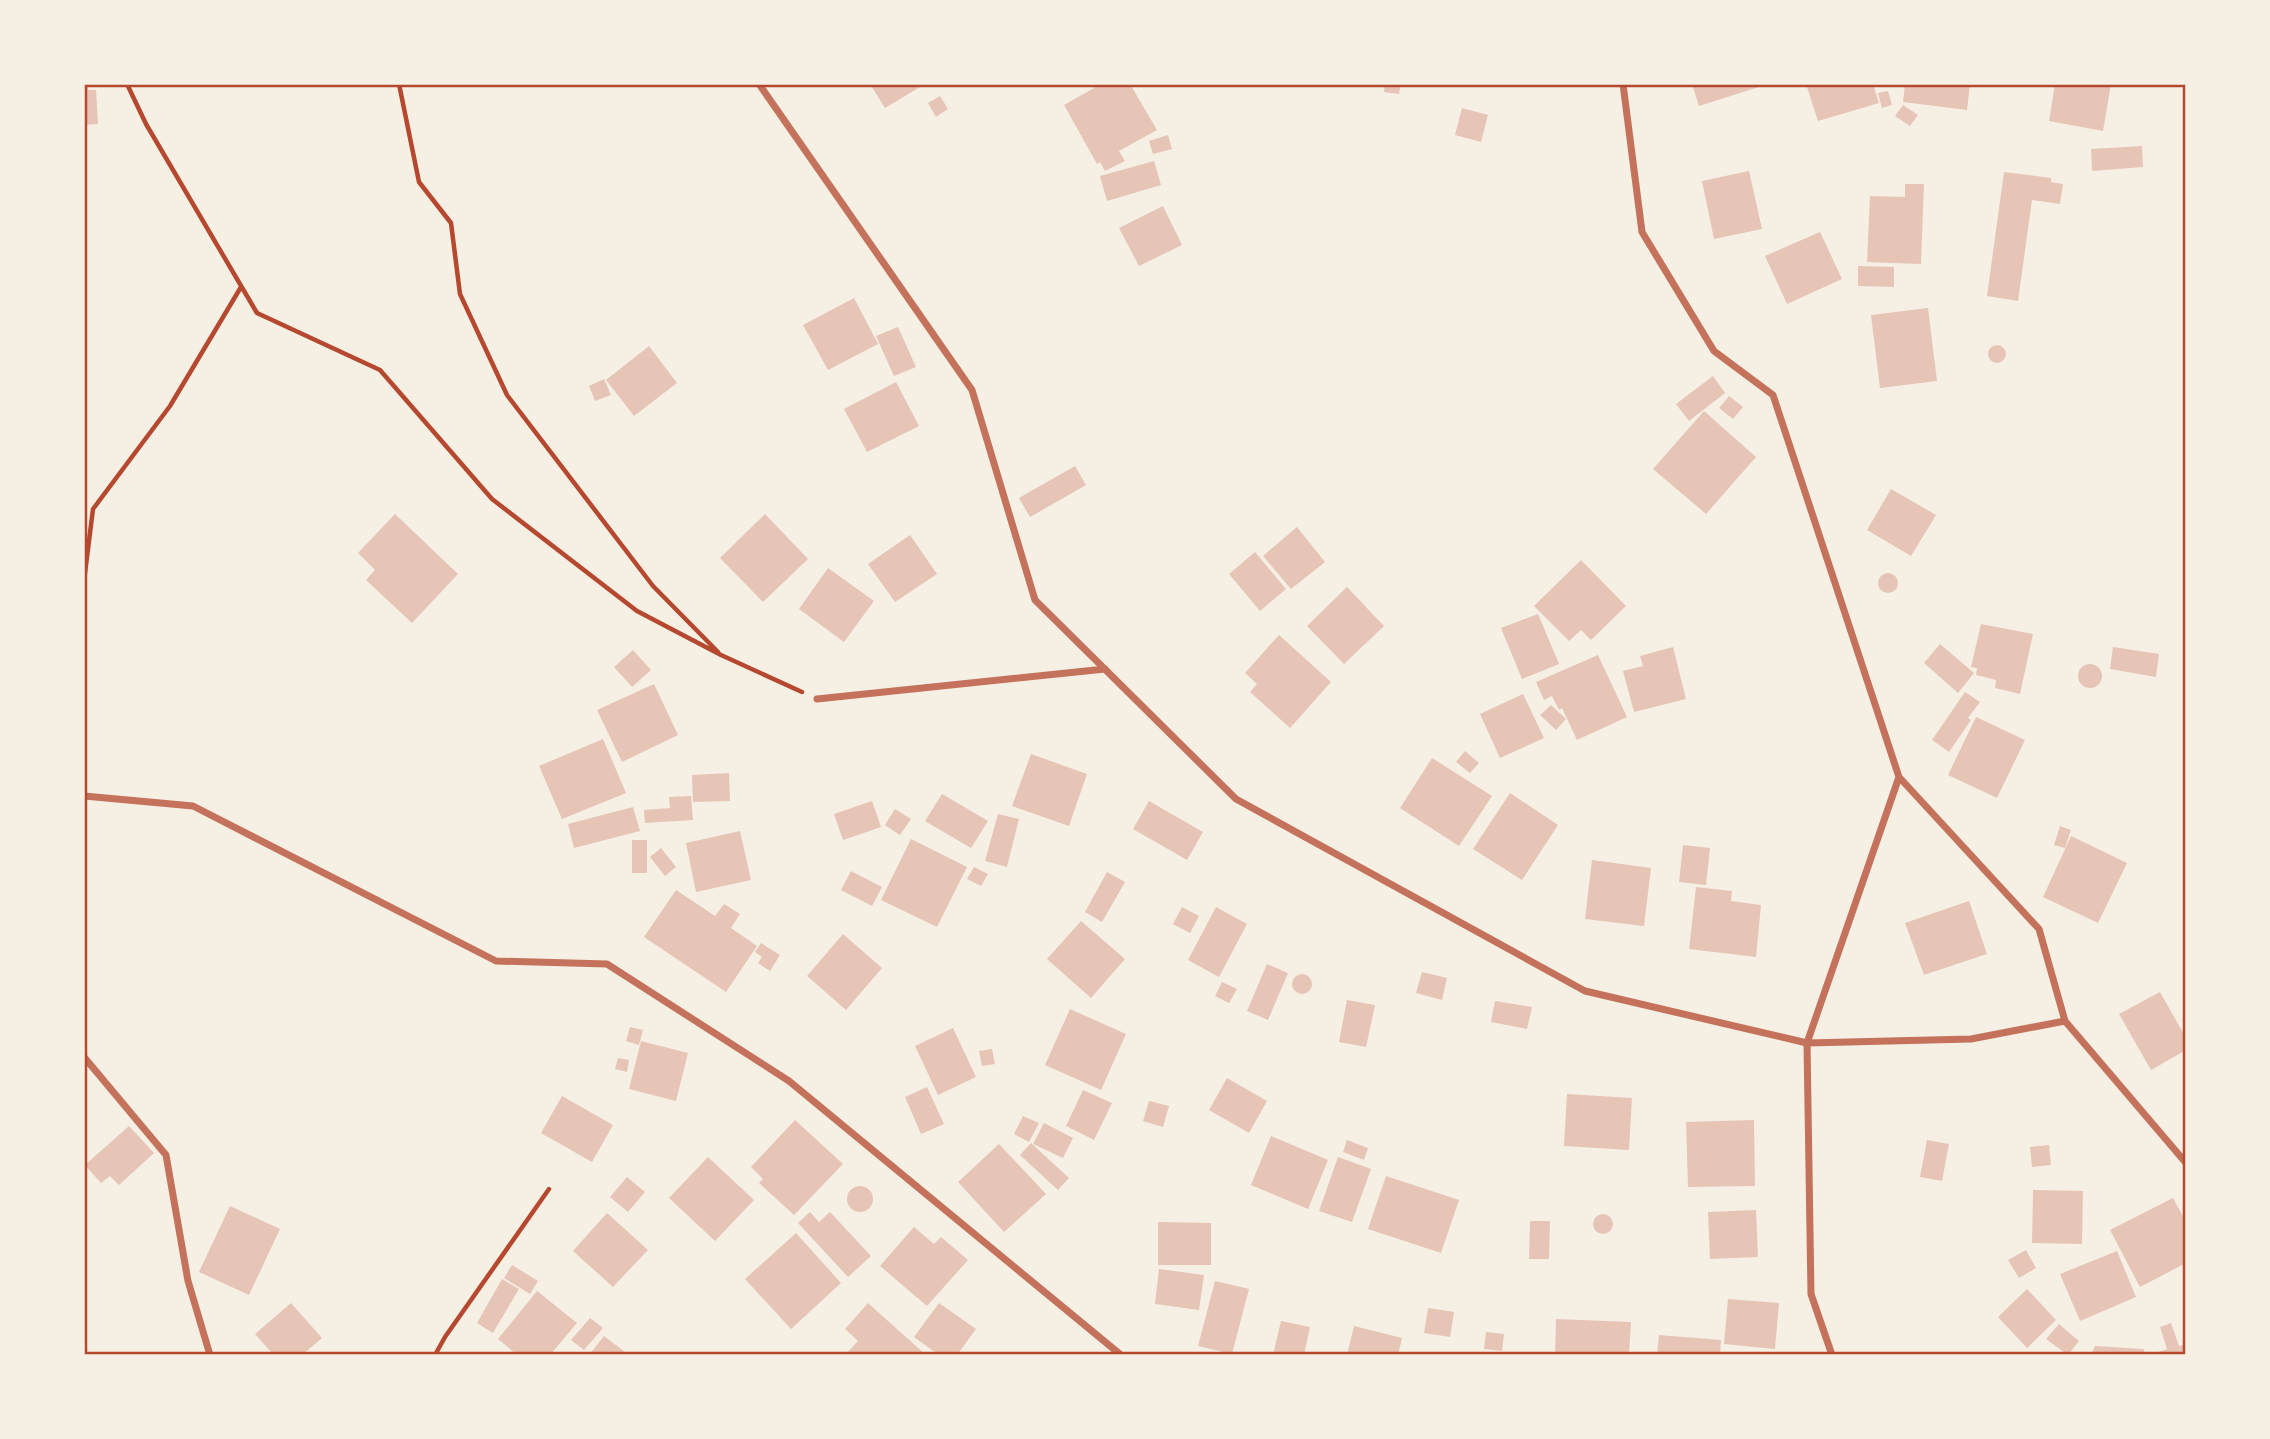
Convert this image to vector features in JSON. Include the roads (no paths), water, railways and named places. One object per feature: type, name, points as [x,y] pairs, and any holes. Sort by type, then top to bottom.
[{"type":"street","points":[[759,84],[972,390],[1035,600],[1236,799],[1586,990],[1807,1043],[1971,1039],[2065,1021]]},
{"type":"street","points":[[1623,84],[1642,232],[1714,351],[1773,395],[1899,777],[2039,929],[2065,1021],[2186,1163]]},
{"type":"street","points":[[817,699],[1105,670]]},
{"type":"street","points":[[1832,1355],[1811,1294],[1807,1043],[1899,777]]},
{"type":"street","points":[[84,796],[193,806],[496,961],[607,964],[789,1081],[1121,1355]]},
{"type":"street","points":[[84,1056],[166,1155],[188,1281],[210,1355]]}]
